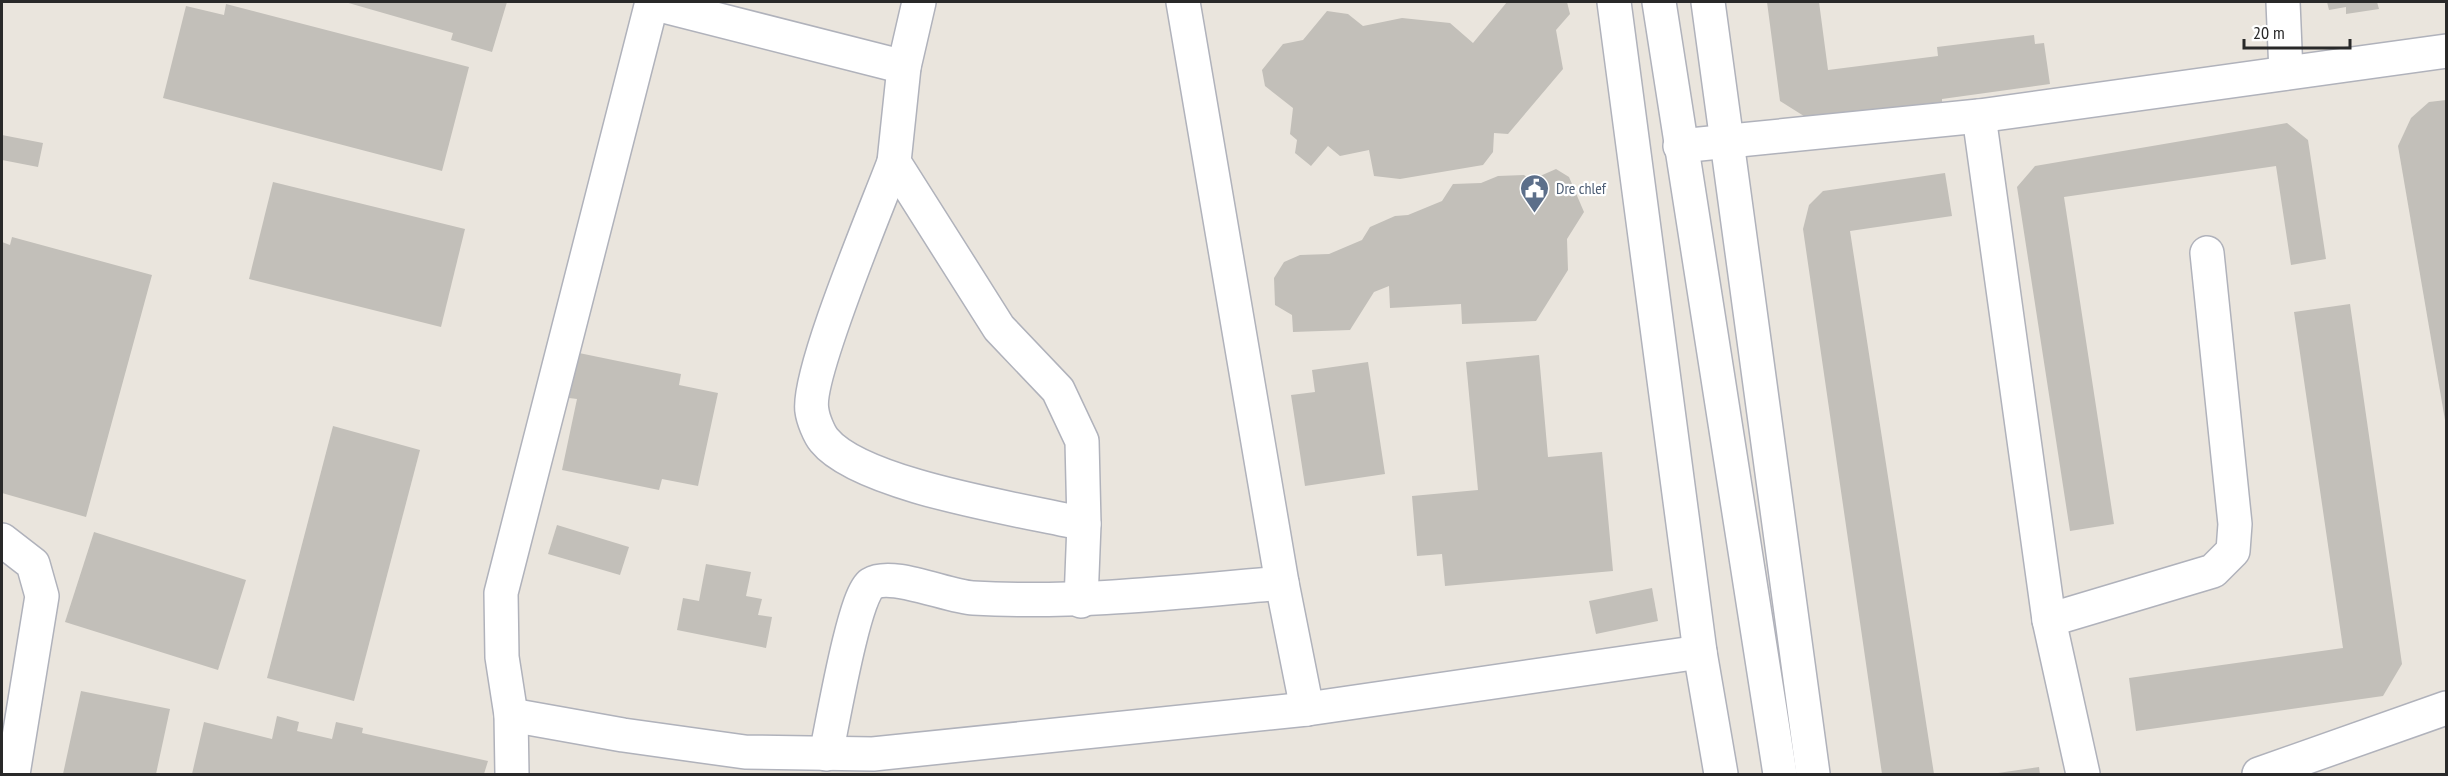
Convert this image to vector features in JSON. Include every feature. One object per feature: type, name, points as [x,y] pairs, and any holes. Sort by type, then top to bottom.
[{"type":"street","points":[[512,774],[511,715],[502,657],[501,593],[652,2],[904,67]]},
{"type":"street","points":[[919,2],[904,67],[894,162],[819,364],[811,410],[824,440],[850,461],[901,483],[1084,524]]},
{"type":"street","points":[[1183,2],[1282,583],[1307,710]]},
{"type":"street","points":[[1614,2],[1700,652],[1721,774]]},
{"type":"street","points":[[1659,2],[1780,774]]},
{"type":"street","points":[[1708,2],[1813,774]]},
{"type":"street","points":[[2283,2],[2286,74]]},
{"type":"street","points":[[1680,146],[1979,116],[2446,51]]},
{"type":"street","points":[[1979,116],[2049,620],[2083,774]]},
{"type":"street","points":[[894,162],[999,328],[1058,390],[1082,441],[1084,524],[1082,601]]},
{"type":"street","points":[[2049,620],[2213,572],[2233,550],[2235,524],[2207,253]]},
{"type":"street","points":[[2,540],[33,564],[42,596],[13,774]]},
{"type":"street","points":[[826,754],[854,623],[862,597],[870,585],[885,579],[970,598],[1082,601],[1282,583]]},
{"type":"street","points":[[511,715],[623,735],[745,752],[873,754],[1307,710],[1700,652]]},
{"type":"street","points":[[2259,774],[2446,708]]},
{"type":"building","points":[[345,2],[507,2],[492,52],[451,40],[453,33]]},
{"type":"building","points":[[1507,2],[1567,2],[1570,14],[1556,30],[1563,69],[1508,134],[1494,133],[1493,152],[1483,165],[1400,179],[1374,176],[1369,150],[1340,156],[1328,146],[1311,166],[1295,153],[1297,140],[1290,134],[1293,108],[1265,86],[1262,70],[1283,44],[1303,40],[1327,11],[1348,14],[1363,26],[1402,18],[1450,23],[1473,43]]},
{"type":"building","points":[[1767,2],[1819,2],[1828,70],[1938,56],[1937,47],[2034,35],[2035,44],[2044,43],[2050,84],[1942,99],[1942,106],[1815,123],[1780,101]]},
{"type":"building","points":[[2327,2],[2377,2],[2379,9],[2346,14],[2346,7],[2329,10]]},
{"type":"building","points":[[226,4],[469,67],[442,171],[163,98],[186,6],[224,15]]},
{"type":"building","points":[[2446,100],[2445,420],[2398,146],[2411,118],[2429,102]]},
{"type":"building","points":[[2287,123],[2308,140],[2326,259],[2291,265],[2276,166],[2064,197],[2114,524],[2070,531],[2017,187],[2035,166]]},
{"type":"building","points":[[2,135],[43,143],[38,167],[2,160]]},
{"type":"building","points":[[1556,169],[1569,177],[1584,212],[1567,239],[1568,270],[1536,321],[1462,324],[1461,304],[1390,308],[1389,286],[1374,292],[1350,330],[1293,332],[1292,315],[1275,305],[1274,278],[1284,262],[1300,255],[1329,254],[1362,240],[1370,227],[1395,216],[1408,215],[1442,201],[1453,184],[1481,183],[1498,176],[1524,175],[1531,180]]},
{"type":"building","points":[[1945,173],[1952,216],[1850,231],[1934,774],[1882,774],[1803,229],[1809,205],[1823,191]]},
{"type":"building","points":[[273,182],[465,229],[441,327],[249,279]]},
{"type":"building","points":[[12,237],[152,275],[86,517],[2,493],[2,242],[10,245]]},
{"type":"building","points":[[2350,304],[2402,664],[2383,696],[2136,731],[2129,678],[2343,648],[2294,312]]},
{"type":"building","points":[[579,353],[681,374],[679,385],[718,393],[698,486],[662,479],[659,490],[562,470],[577,399],[569,398]]},
{"type":"building","points":[[1539,355],[1548,457],[1602,452],[1613,571],[1445,586],[1442,554],[1417,556],[1412,496],[1478,490],[1466,362]]},
{"type":"building","points":[[1368,362],[1385,474],[1305,486],[1291,395],[1315,392],[1312,370]]},
{"type":"building","points":[[333,426],[420,450],[354,701],[267,678]]},
{"type":"building","points":[[557,525],[629,547],[620,575],[548,554]]},
{"type":"building","points":[[94,532],[246,580],[218,670],[65,622]]},
{"type":"building","points":[[706,564],[751,572],[746,596],[762,599],[758,615],[772,617],[766,648],[677,630],[683,598],[699,601]]},
{"type":"building","points":[[1652,588],[1658,621],[1596,634],[1589,601]]},
{"type":"building","points":[[81,691],[170,709],[156,774],[63,774]]},
{"type":"building","points":[[277,716],[299,722],[297,731],[332,739],[336,722],[363,728],[362,733],[488,761],[484,774],[192,774],[204,722],[272,739]]},
{"type":"building","points":[[2039,767],[2040,774],[1998,774],[1998,773]]},
{"type":"place","name":"Dre chlef","points":[[1535,214]]}]
